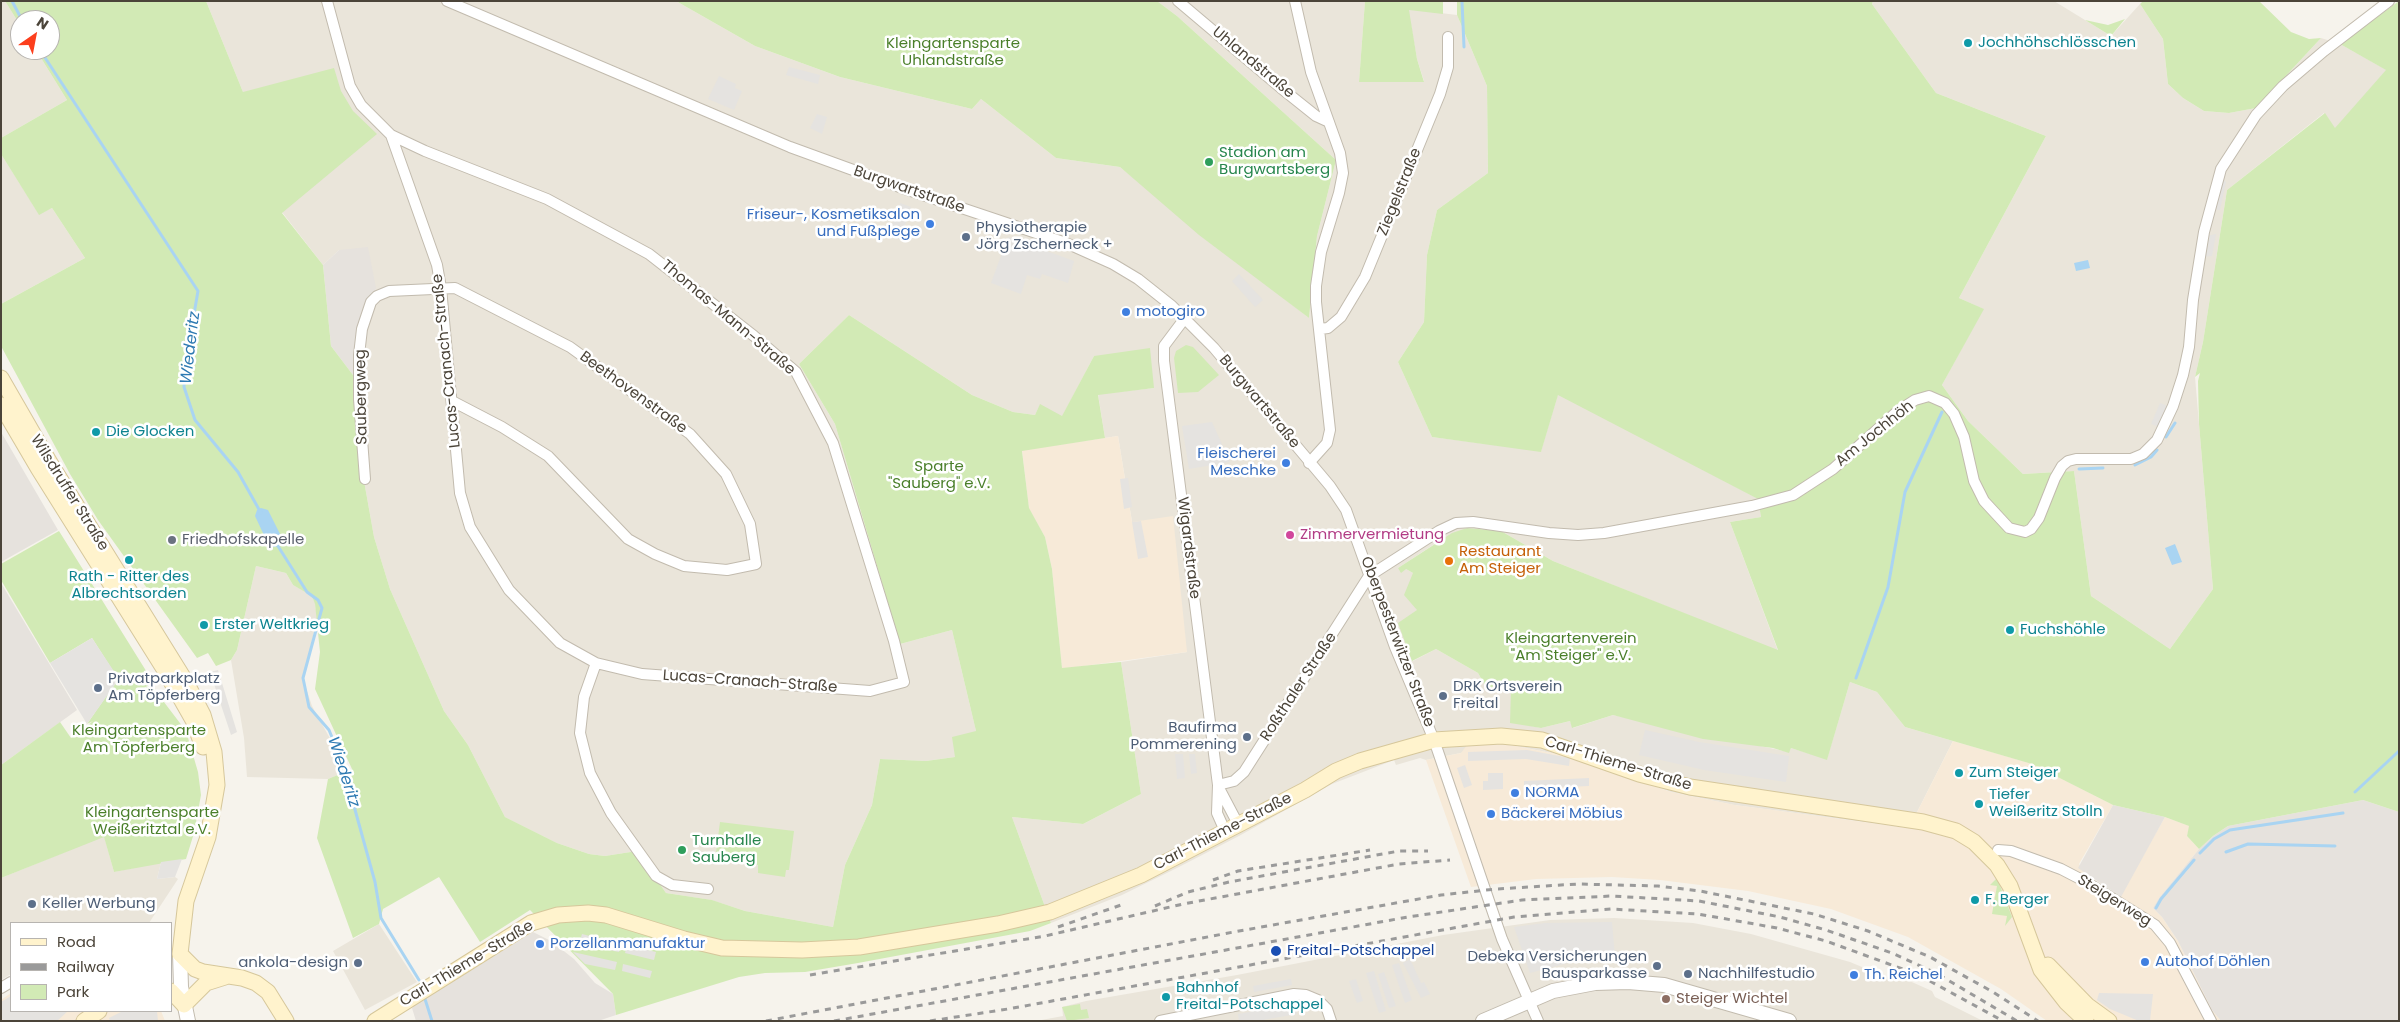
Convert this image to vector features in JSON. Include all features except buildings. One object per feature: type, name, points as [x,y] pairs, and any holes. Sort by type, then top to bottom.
[{"type":"main road","name":"Wilsdruffer Straße","points":[[1,378],[50,463],[186,682],[199,707],[214,752],[218,785],[208,837],[186,901],[176,951]]},
{"type":"main road","name":"Wilsdruffer Straße","points":[[1,404],[38,468],[164,668],[193,720],[205,754],[215,797]]},
{"type":"main road","name":"Carl-Thieme-Straße","points":[[375,1021],[532,923],[548,917],[588,913],[606,915],[684,939],[722,948],[802,950],[859,947],[998,924],[1050,912],[1141,874],[1344,768],[1383,753],[1434,740],[1501,736],[1542,740],[1639,774],[1690,787],[1939,825],[1956,831],[1974,842],[1997,865],[2010,886],[2031,942],[2082,1016],[2103,1019]]},
{"type":"main road","points":[[176,951],[195,969],[256,982],[268,992],[286,1021]]},
{"type":"main road","points":[[172,992],[184,1005],[206,983],[229,976]]},
{"type":"main road","points":[[84,1021],[97,1012]]},
{"type":"street","name":"Lucas-Cranach-Straße","points":[[327,1],[350,86],[361,105],[391,135],[434,257],[441,288],[460,492],[470,527],[509,590],[560,643],[596,663],[642,674],[870,691],[904,682]]},
{"type":"street","name":"Burgwartstraße","points":[[447,1],[790,147],[908,190],[1066,243],[1113,264],[1148,286],[1185,318],[1214,348],[1310,463]]},
{"type":"street","name":"Uhlandstraße","points":[[1178,1],[1281,88],[1316,116],[1329,122]]},
{"type":"street","points":[[1295,1],[1311,72],[1340,153],[1343,173],[1317,271],[1316,302],[1330,430],[1327,443],[1310,463]]},
{"type":"street","name":"Am Jochhöh","points":[[1369,576],[1439,531],[1456,523],[1473,522],[1549,533],[1578,535],[1604,533],[1752,506],[1793,495],[1833,469],[1898,411],[1915,400],[1929,396],[1945,402],[1954,414],[1964,437],[1974,481],[1984,501],[2009,528],[2025,532],[2039,518],[2055,478],[2062,466],[2068,461],[2076,459],[2131,459],[2143,454],[2157,440],[2170,413],[2183,375],[2189,346],[2193,300],[2204,232],[2218,175],[2229,155],[2261,109],[2298,72],[2389,1]]},
{"type":"street","name":"Ziegelstraße","points":[[1320,329],[1328,328],[1341,316],[1365,277],[1440,94],[1448,67],[1448,37]]},
{"type":"street","name":"Thomas-Mann-Straße","points":[[391,135],[425,151],[547,199],[649,254],[754,336],[796,372],[833,444],[891,632],[904,682]]},
{"type":"street","name":"Saubergweg","points":[[365,479],[359,390],[361,337],[367,311],[377,296],[389,291],[441,288]]},
{"type":"street","name":"Beethovenstraße","points":[[441,288],[455,288],[570,347],[690,434],[726,474],[750,524],[756,564],[727,570],[684,566],[655,554],[628,539],[548,456],[502,427],[452,401]]},
{"type":"street","name":"Wigardstraße","points":[[1185,318],[1164,346],[1164,361],[1218,785],[1217,813],[1231,828]]},
{"type":"street","name":"Oberpesterwitzer Straße","points":[[1310,463],[1346,510],[1369,576],[1434,740],[1497,927],[1538,1021]]},
{"type":"street","name":"Roßthaler Straße","points":[[1218,785],[1234,781],[1244,772],[1369,576]]},
{"type":"street","points":[[596,663],[584,697],[580,733],[590,773],[610,813],[656,876],[672,885],[708,889]]},
{"type":"street","name":"Wigardstraße","points":[[1218,785],[1231,828]]},
{"type":"street","name":"Steigerweg","points":[[1998,850],[2011,851],[2061,869],[2088,883],[2155,925],[2170,943],[2211,1021]]},
{"type":"street","name":"Wilsdruffer Straße","points":[[176,951],[188,1021]]},
{"type":"street","points":[[1483,1021],[1528,1000],[1574,986],[1628,982],[1664,985],[1789,1021]]},
{"type":"street","points":[[1160,1021],[1294,994],[1318,1000],[1327,1009],[1331,1021]]},
{"type":"shaded area","points":[[1,1],[5,1],[11,10],[10,60],[42,60],[67,100],[1,138]]},
{"type":"shaded area","points":[[206,1],[676,1],[755,46],[840,77],[972,109],[981,99],[1056,158],[1120,167],[1309,318],[1317,236],[1336,160],[1177,16],[1157,1],[1365,1],[1359,82],[1424,81],[1417,59],[1408,9],[1457,15],[1487,86],[1488,173],[1437,210],[1427,255],[1424,322],[1398,362],[1432,437],[1541,451],[1558,394],[1759,499],[1761,517],[1730,522],[1778,651],[1553,561],[1501,531],[1467,528],[1433,545],[1398,568],[1406,569],[1413,573],[1417,610],[1413,661],[1436,649],[1478,673],[1486,687],[1511,689],[1511,722],[1541,728],[1570,721],[1573,728],[1613,715],[1789,752],[1791,748],[1827,759],[1850,682],[1877,692],[1905,727],[1953,741],[1909,828],[1734,805],[1671,792],[1571,757],[1506,744],[1426,760],[1420,758],[1396,765],[1394,760],[1332,784],[1239,836],[1122,895],[1051,923],[1012,817],[1083,824],[1141,794],[1121,662],[1187,652],[1132,522],[1118,436],[1105,438],[1098,394],[1154,388],[1094,356],[1062,417],[1040,405],[1035,415],[1013,412],[972,395],[849,315],[799,364],[835,424],[900,644],[952,630],[976,731],[955,757],[926,761],[880,759],[872,805],[845,865],[833,927],[745,911],[711,900],[666,893],[637,851],[605,856],[589,854],[557,843],[505,817],[468,745],[444,711],[390,589],[374,537],[361,464],[353,375],[362,314],[367,303],[339,250],[323,265],[282,212],[243,92]]},
{"type":"shaded area","points":[[1873,1],[2054,1],[2111,36],[2140,4],[2163,39],[2168,84],[2183,98],[2204,111],[2229,113],[2256,108],[2321,38],[2340,44],[2387,70],[2335,129],[2324,113],[2227,190],[2203,342],[2195,377],[2213,589],[2170,649],[2091,596],[2074,471],[2023,474],[1968,421],[1942,385],[1983,309],[1959,298],[2046,136],[1936,93],[1872,4]]},
{"type":"shaded area","points":[[789,67],[820,75],[818,84],[786,75]]},
{"type":"shaded area","points":[[719,76],[736,84],[735,88],[742,91],[734,110],[708,99]]},
{"type":"shaded area","points":[[817,114],[827,117],[822,134],[810,128]]},
{"type":"shaded area","points":[[1,154],[39,214],[52,208],[85,258],[1,304]]},
{"type":"shaded area","points":[[2221,178],[2226,182],[2220,210],[2212,209]]},
{"type":"shaded area","points":[[900,203],[911,207],[900,240],[888,235]]},
{"type":"shaded area","points":[[2216,234],[2212,256],[2203,257],[2207,236]]},
{"type":"shaded area","points":[[1008,237],[1074,261],[1068,283],[1042,274],[1040,279],[1027,275],[1021,294],[991,283]]},
{"type":"shaded area","points":[[368,247],[376,288],[362,314],[353,375],[331,346],[323,265],[339,250]]},
{"type":"shaded area","points":[[1239,274],[1263,300],[1255,307],[1232,281]]},
{"type":"shaded area","points":[[2160,403],[2168,406],[2159,427],[2151,424]]},
{"type":"shaded area","points":[[1212,422],[1230,462],[1189,469],[1182,426]]},
{"type":"shaded area","points":[[1,432],[58,530],[1,562]]},
{"type":"shaded area","points":[[1118,436],[1132,522],[1173,516],[1187,652],[1062,669],[1052,569],[1045,537],[1029,509],[1022,450]]},
{"type":"shaded area","points":[[1128,478],[1132,507],[1124,509],[1120,479]]},
{"type":"shaded area","points":[[1141,521],[1148,557],[1138,559],[1132,522]]},
{"type":"shaded area","points":[[256,566],[286,573],[293,585],[312,595],[315,603],[317,619],[303,679],[312,706],[348,771],[328,779],[247,777],[244,738],[231,660],[237,650]]},
{"type":"shaded area","points":[[1,583],[77,710],[1,765]]},
{"type":"shaded area","points":[[92,638],[119,679],[87,724],[50,663]]},
{"type":"shaded area","points":[[218,670],[237,732],[231,735],[210,672]]},
{"type":"shaded area","points":[[1645,730],[1699,742],[1789,756],[1786,782],[1704,770],[1639,755]]},
{"type":"shaded area","points":[[1953,741],[2033,764],[2113,805],[2079,864],[2086,875],[2120,896],[2165,817],[2190,826],[2187,836],[2199,849],[2153,908],[2162,917],[2178,941],[2212,1010],[2221,1021],[2047,1021],[2001,989],[1908,937],[1831,909],[1748,891],[1660,880],[1612,877],[1536,879],[1471,887],[1426,760],[1461,753],[1467,745],[1506,744],[1571,757],[1671,792],[1735,805],[1909,828]]},
{"type":"shaded area","points":[[1527,750],[1570,758],[1569,766],[1526,759],[1468,761],[1468,752]]},
{"type":"shaded area","points":[[1175,754],[1183,754],[1185,778],[1177,779]]},
{"type":"shaded area","points":[[1189,754],[1195,754],[1197,773],[1191,774]]},
{"type":"shaded area","points":[[1465,765],[1472,785],[1464,788],[1457,768]]},
{"type":"shaded area","points":[[1488,773],[1503,773],[1503,789],[1483,790],[1483,781],[1488,781]]},
{"type":"shaded area","points":[[1589,778],[1589,786],[1524,789],[1524,781]]},
{"type":"shaded area","points":[[2363,800],[2399,812],[2399,1021],[2221,1021],[2212,1010],[2178,941],[2162,917],[2153,908],[2159,898],[2199,849],[2228,826]]},
{"type":"shaded area","points":[[2113,805],[2165,817],[2121,897],[2078,868]]},
{"type":"shaded area","points":[[104,836],[114,872],[161,862],[157,879],[175,877],[178,879],[150,922],[10,922],[10,975],[1,980],[1,878]]},
{"type":"shaded area","points":[[182,859],[175,877],[157,879],[161,862]]},
{"type":"shaded area","points":[[1614,918],[1693,923],[1751,934],[1850,962],[1886,977],[1896,975],[1932,991],[1935,997],[1983,1021],[1036,1021],[1063,1016],[1062,1007],[1086,1001],[1237,975],[1443,935],[1550,920]]},
{"type":"shaded area","points":[[1612,922],[1615,957],[1613,959],[1575,961],[1530,973],[1514,927],[1545,923]]},
{"type":"shaded area","points":[[379,924],[417,982],[365,1010],[333,951]]},
{"type":"shaded area","points":[[533,932],[551,941],[574,959],[595,983],[613,994],[616,1015],[598,1021],[416,1021],[412,1008],[415,1005]]},
{"type":"shaded area","points":[[582,934],[621,944],[619,952],[579,944]]},
{"type":"shaded area","points":[[627,945],[656,952],[654,960],[625,953]]},
{"type":"shaded area","points":[[573,952],[617,962],[615,970],[585,964]]},
{"type":"shaded area","points":[[1410,959],[1421,983],[1424,982],[1430,994],[1421,998],[1403,963]]},
{"type":"shaded area","points":[[1399,963],[1412,1000],[1405,1003],[1392,965]]},
{"type":"shaded area","points":[[623,964],[652,971],[650,978],[622,971]]},
{"type":"shaded area","points":[[1374,971],[1386,1011],[1379,1013],[1366,973]]},
{"type":"shaded area","points":[[1384,972],[1396,1006],[1389,1008],[1378,974]]},
{"type":"shaded area","points":[[1291,979],[1292,985],[1254,992],[1253,986]]},
{"type":"shaded area","points":[[1356,979],[1363,1001],[1357,1003],[1349,981]]},
{"type":"shaded area","points":[[2099,993],[2153,994],[2150,1021],[2139,1021],[2110,1009],[2097,1000]]},
{"type":"shaded area","points":[[10,994],[10,1012],[161,1012],[165,1021],[1,1021],[1,1000]]},
{"type":"shaded area","points":[[10,997],[10,1012],[67,1012],[57,1021],[4,1021],[1,1018],[1,1002]]},
{"type":"shaded area","points":[[1295,1004],[1297,1014],[1257,1021],[1239,1021],[1238,1014]]},
{"type":"shaded area","points":[[121,1012],[157,1012],[158,1021],[110,1021],[109,1018]]},
{"type":"green space","name":"Sparte \"Sauberg\" e.V.","points":[[5,1],[206,1],[243,92],[334,68],[341,91],[353,111],[377,134],[282,213],[323,265],[331,346],[353,375],[361,464],[374,537],[390,589],[444,711],[468,745],[505,817],[557,843],[589,854],[605,856],[637,851],[666,893],[712,900],[745,911],[833,927],[845,865],[872,805],[880,759],[926,761],[955,757],[952,737],[976,731],[952,630],[900,644],[835,424],[799,364],[849,315],[972,395],[1013,412],[1035,415],[1040,404],[1062,416],[1094,356],[1150,348],[1154,388],[1098,395],[1105,438],[1022,451],[1029,508],[1045,537],[1052,569],[1062,668],[1121,662],[1141,794],[1083,824],[1012,817],[1051,923],[1030,931],[858,963],[805,972],[765,973],[739,977],[616,1015],[613,994],[530,910],[480,942],[439,877],[383,909],[379,924],[353,938],[317,838],[328,779],[352,769],[315,689],[320,652],[315,604],[312,596],[293,585],[286,573],[256,566],[237,650],[231,660],[216,666],[208,653],[197,658],[98,520],[70,474],[1,346],[1,304],[85,258],[52,208],[39,215],[1,154],[1,138],[67,100],[42,60],[60,60],[60,10],[11,10]]},
{"type":"green space","name":"Stadion am Burgwartsberg","points":[[676,1],[1157,1],[1177,16],[1336,160],[1317,236],[1309,318],[1199,235],[1120,167],[1056,158],[981,99],[972,109],[840,77],[755,46]]},
{"type":"green space","points":[[1365,1],[1443,1],[1443,14],[1409,10],[1417,59],[1424,82],[1359,82]]},
{"type":"green space","name":"Kleingartenverein \"Am Steiger\" e.V.","points":[[1457,1],[1873,1],[1872,4],[1936,93],[2046,136],[1959,298],[1984,309],[1942,385],[1968,421],[2023,474],[2074,471],[2091,596],[2170,649],[2213,589],[2199,424],[2198,381],[2200,373],[2195,377],[2203,342],[2227,190],[2325,113],[2335,128],[2386,70],[2340,44],[2399,1],[2399,812],[2363,800],[2228,826],[2199,849],[2187,836],[2189,826],[2165,817],[2113,805],[2032,764],[1905,727],[1877,692],[1850,682],[1827,760],[1791,748],[1789,753],[1773,748],[1703,739],[1613,715],[1572,728],[1570,721],[1541,728],[1510,723],[1511,689],[1486,687],[1478,673],[1436,649],[1412,661],[1398,623],[1417,610],[1404,595],[1413,573],[1406,569],[1401,573],[1398,568],[1452,533],[1467,528],[1501,531],[1553,561],[1778,650],[1730,522],[1761,517],[1758,499],[1558,395],[1541,452],[1432,437],[1398,362],[1424,322],[1427,255],[1437,210],[1488,173],[1487,86],[1457,15]]},
{"type":"green space","points":[[2143,1],[2259,1],[2291,32],[2309,39],[2321,38],[2256,108],[2229,113],[2204,111],[2183,98],[2168,84],[2163,39],[2140,4]]},
{"type":"green space","points":[[2125,19],[2111,36],[2085,20],[2108,25]]},
{"type":"green space","points":[[1186,345],[1193,347],[1219,375],[1198,392],[1178,393],[1174,358],[1176,351]]},
{"type":"green space","points":[[59,531],[153,682],[130,698],[151,685],[186,731],[198,772],[201,795],[194,833],[186,859],[114,872],[104,837],[1,878],[1,765],[60,722],[71,738],[73,737],[93,721],[87,724],[118,679],[92,638],[50,663],[1,580],[1,564]]},
{"type":"green space","points":[[720,822],[794,831],[789,870],[786,870],[785,877],[758,873],[758,865],[715,860]]},
{"type":"green space","points":[[1997,878],[2012,917],[2005,926],[2007,916],[1992,914],[1997,886],[1990,885]]},
{"type":"green space","points":[[1080,1004],[1081,1010],[1087,1009],[1089,1018],[1067,1021],[1062,1007]]},
{"type":"water","points":[[2088,260],[2090,268],[2076,271],[2074,263]]},
{"type":"water","points":[[261,508],[268,510],[284,542],[282,545],[270,548],[255,516],[257,510]]},
{"type":"water","points":[[2175,544],[2182,562],[2172,565],[2165,548]]},
{"type":"waterway","name":"Wiederitz","points":[[12,1],[17,10]]},
{"type":"waterway","points":[[1462,1],[1464,47]]},
{"type":"waterway","name":"Wiederitz","points":[[47,60],[198,291],[185,366],[184,387],[195,420],[238,472],[261,513]]},
{"type":"waterway","points":[[1856,678],[1888,587],[1905,492],[1942,412]]},
{"type":"waterway","points":[[2166,437],[2175,423]]},
{"type":"waterway","points":[[2135,465],[2151,457],[2157,450]]},
{"type":"waterway","points":[[2079,469],[2103,468]]},
{"type":"waterway","name":"Wiederitz","points":[[276,543],[307,592],[318,600],[322,608],[303,678],[309,707],[329,730],[341,759],[375,882],[381,918],[419,980]]},
{"type":"waterway","points":[[2355,792],[2399,751]]},
{"type":"waterway","points":[[2200,853],[2214,839],[2230,830],[2343,813]]},
{"type":"waterway","points":[[2226,852],[2248,844],[2335,846]]},
{"type":"waterway","points":[[2156,908],[2161,899],[2194,860]]},
{"type":"waterway","name":"Wiederitz","points":[[425,999],[432,1021]]},
{"type":"railway","points":[[1213,880],[1238,871],[1370,850]]},
{"type":"railway","points":[[1155,906],[1188,892],[1229,882],[1399,851],[1428,851]]},
{"type":"railway","points":[[810,975],[1045,936],[1183,904],[1399,864],[1450,860]]},
{"type":"railway","points":[[766,1021],[1239,931],[1441,895],[1496,889],[1578,884],[1658,886],[1700,891],[1814,914],[1868,931],[1930,957],[1993,992],[2038,1021]]},
{"type":"railway","points":[[834,1021],[1408,917],[1522,900],[1612,896],[1699,901],[1780,917],[1826,930],[1892,953],[1936,973],[2017,1021]]},
{"type":"railway","points":[[1058,927],[1124,904]]},
{"type":"railway","points":[[930,1021],[1008,1009],[1514,917],[1611,909],[1698,914],[1777,928],[1826,941],[1919,975],[2003,1021]]},
{"type":"place","name":"Jochhöhschlösschen","points":[[1968,43]]},
{"type":"place","name":"Stadion am Burgwartsberg","points":[[1209,162]]},
{"type":"place","name":"Friseur-, Kosmetiksalon und Fußplege","points":[[930,224]]},
{"type":"place","name":"Physiotherapie Jörg Zscherneck +","points":[[966,237]]},
{"type":"place","name":"motogiro","points":[[1126,312]]},
{"type":"place","name":"Die Glocken","points":[[96,432]]},
{"type":"place","name":"Fleischerei Meschke","points":[[1286,463]]},
{"type":"place","name":"Zimmervermietung","points":[[1290,535]]},
{"type":"place","name":"Friedhofskapelle","points":[[172,540]]},
{"type":"place","name":"Rath - Ritter des Albrechtsorden","points":[[129,560]]},
{"type":"place","name":"Restaurant Am Steiger","points":[[1449,561]]},
{"type":"place","name":"Erster Weltkrieg","points":[[204,625]]},
{"type":"place","name":"Fuchshöhle","points":[[2010,630]]},
{"type":"place","name":"Privatparkplatz Am Töpferberg","points":[[98,688]]},
{"type":"place","name":"DRK Ortsverein Freital","points":[[1443,696]]},
{"type":"place","name":"Baufirma Pommerening","points":[[1247,737]]},
{"type":"place","name":"Zum Steiger","points":[[1959,773]]},
{"type":"place","name":"NORMA","points":[[1515,793]]},
{"type":"place","name":"Tiefer Weißeritz Stolln","points":[[1979,804]]},
{"type":"place","name":"Bäckerei Möbius","points":[[1491,814]]},
{"type":"place","name":"Turnhalle Sauberg","points":[[682,850]]},
{"type":"place","name":"F. Berger","points":[[1975,900]]},
{"type":"place","name":"Keller Werbung","points":[[32,904]]},
{"type":"place","name":"Porzellanmanufaktur","points":[[540,944]]},
{"type":"place","name":"Freital-Potschappel","points":[[1276,951]]},
{"type":"place","name":"Autohof Döhlen","points":[[2145,962]]},
{"type":"place","name":"ankola-design","points":[[358,963]]},
{"type":"place","name":"Debeka Versicherungen Bausparkasse","points":[[1657,966]]},
{"type":"place","name":"Nachhilfestudio","points":[[1688,974]]},
{"type":"place","name":"Th. Reichel","points":[[1854,975]]},
{"type":"place","name":"Bahnhof Freital-Potschappel","points":[[1166,997]]},
{"type":"place","name":"Steiger Wichtel","points":[[1666,999]]},
{"type":"park label","name":"Kleingartensparte Uhlandstraße","points":[[953,52]]},
{"type":"park label","name":"Kleingartensparte Am Töpferberg","points":[[139,740]]},
{"type":"park label","name":"Kleingartensparte Weißeritztal e.V.","points":[[152,822]]}]
